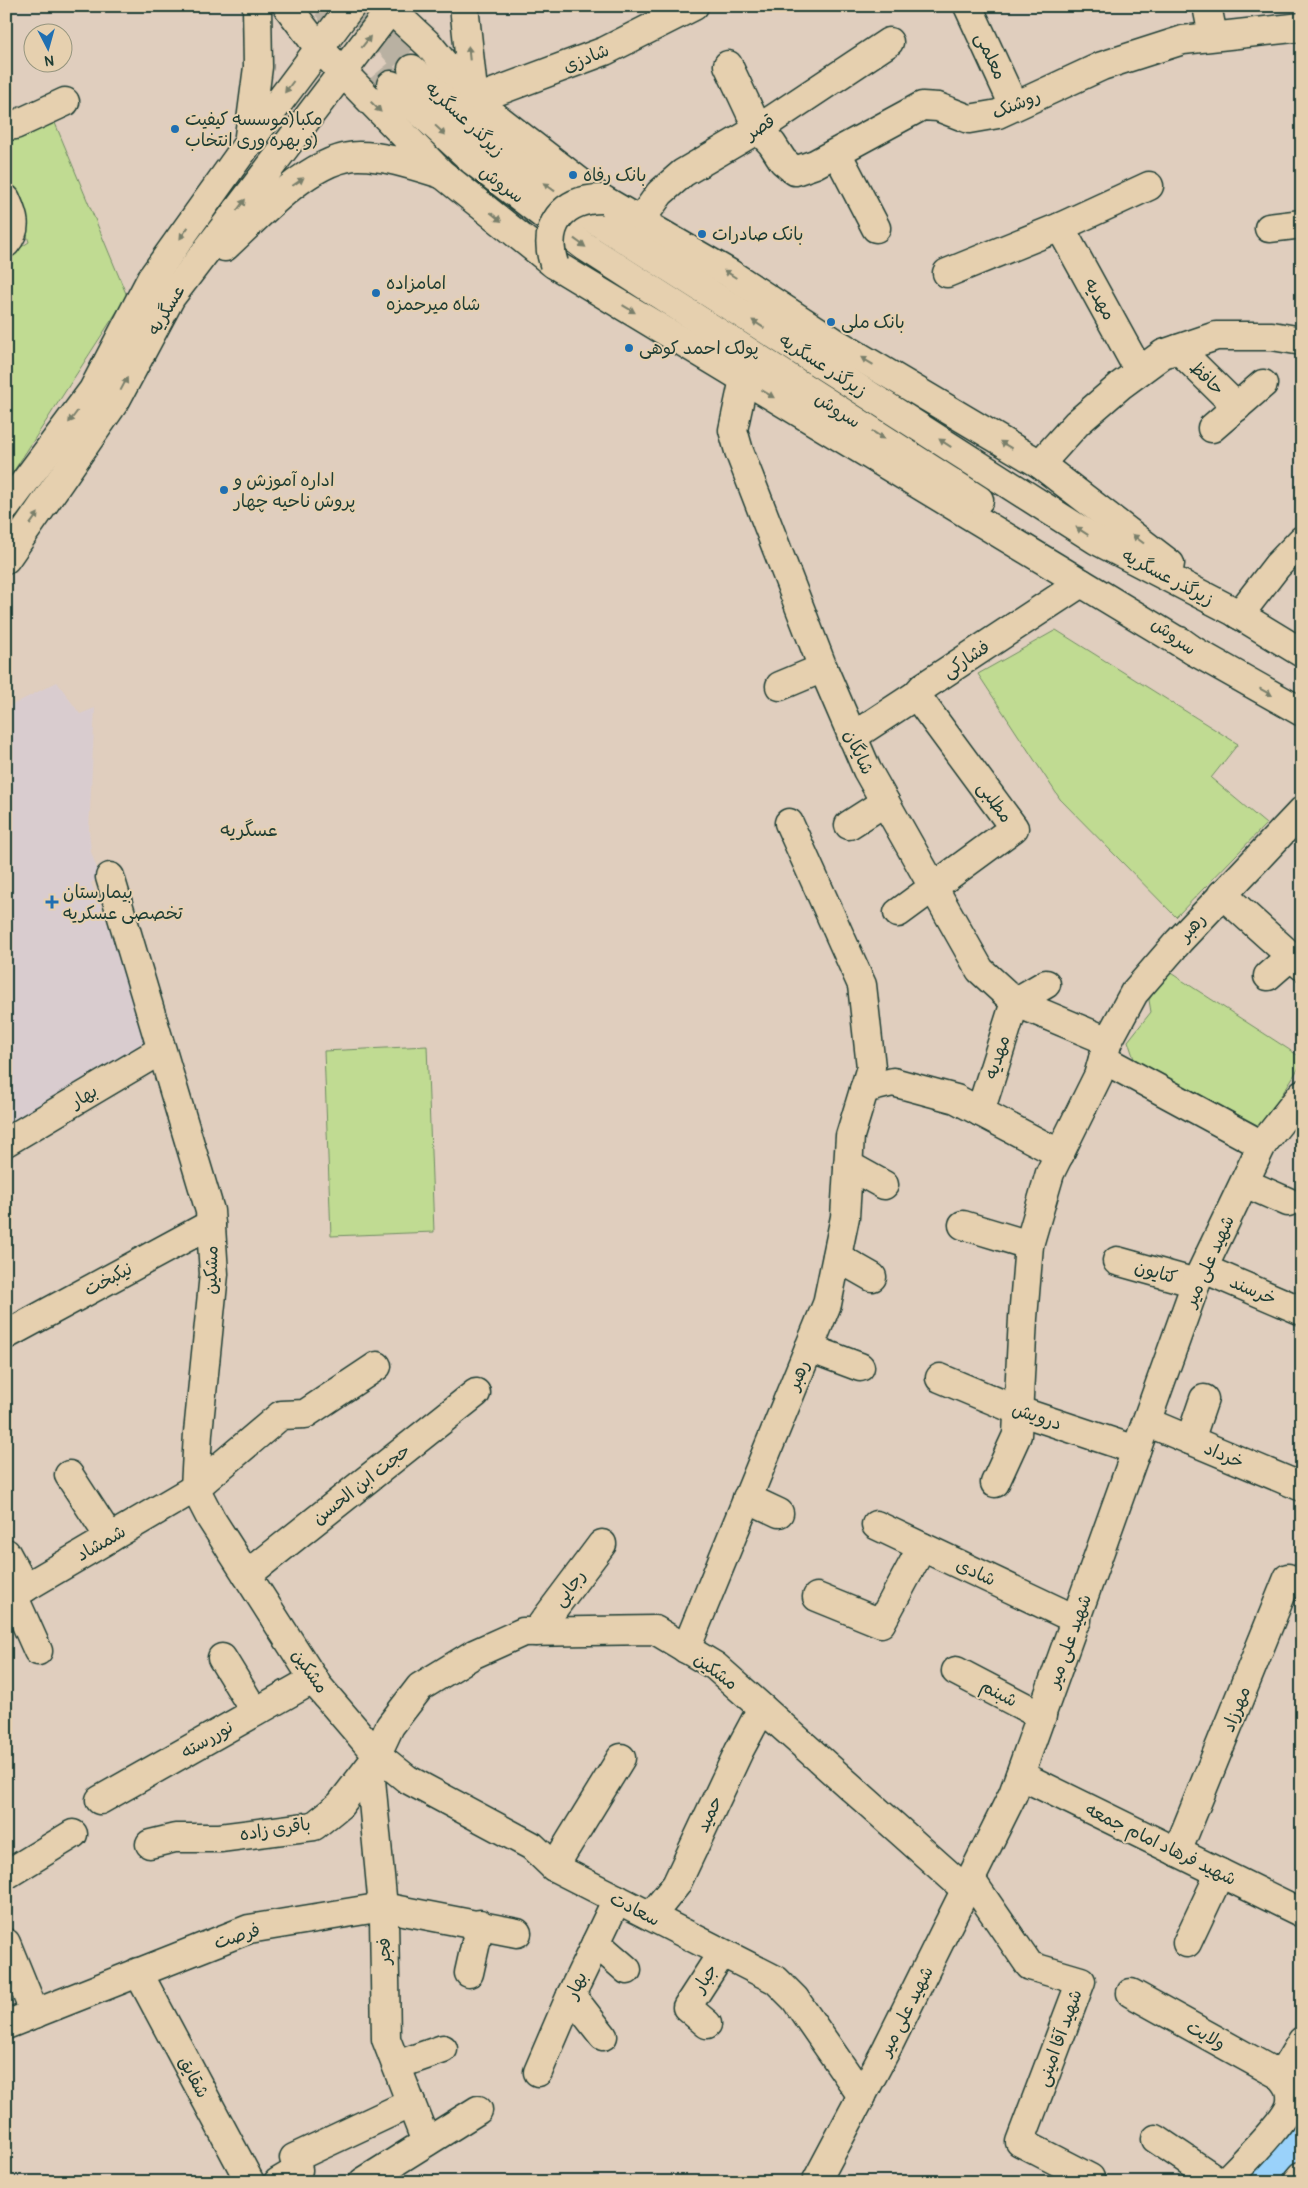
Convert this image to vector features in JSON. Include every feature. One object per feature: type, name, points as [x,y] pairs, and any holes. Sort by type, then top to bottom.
[{"type":"street","points":[[248,142],[255,103],[258,66],[257,6]]},
{"type":"street","points":[[287,6],[319,48],[342,73],[442,174],[554,264],[1194,651]]},
{"type":"street","name":"عسگریه","points":[[6,507],[93,390],[151,279],[248,142],[351,6]]},
{"type":"street","points":[[464,6],[474,100]]},
{"type":"street","name":"شادزی","points":[[474,100],[605,52],[694,6]]},
{"type":"street","name":"معلمی","points":[[968,6],[1014,106]]},
{"type":"street","points":[[1207,6],[1213,36]]},
{"type":"street","points":[[390,8],[429,46],[474,100],[602,199],[729,273],[833,341],[1040,464],[1236,613],[1302,653]]},
{"type":"street","name":"عسگریه","points":[[6,559],[116,400],[171,297],[390,8]]},
{"type":"street","name":"روشنک","points":[[758,129],[772,144],[783,161],[794,171],[815,164],[837,153],[922,106],[938,107],[969,119],[998,114],[1102,66],[1183,40],[1302,27]]},
{"type":"street","name":"قصر","points":[[640,221],[660,193],[682,173],[758,129],[889,42]]},
{"type":"street","points":[[728,65],[758,129]]},
{"type":"street","name":"زیرگذر عسگریه","points":[[402,77],[487,143],[598,222],[1096,540],[1236,613]]},
{"type":"street","name":"سروش","points":[[402,77],[472,161],[584,246],[1074,562],[1194,651],[1302,712]]},
{"type":"street","points":[[6,126],[15,125],[65,102]]},
{"type":"street","points":[[837,153],[876,228]]},
{"type":"street","points":[[171,297],[294,184],[334,160],[359,156],[396,161],[442,174]]},
{"type":"street","points":[[947,273],[1060,228],[1149,186]]},
{"type":"street","points":[[6,199],[14,218],[14,230],[6,243]]},
{"type":"street","points":[[554,264],[550,250],[550,236],[554,223],[563,211],[574,203],[588,199],[602,199]]},
{"type":"street","points":[[1269,228],[1302,224]]},
{"type":"street","name":"مهدیه","points":[[1060,228],[1140,371]]},
{"type":"street","points":[[1040,464],[1077,423],[1163,354],[1216,336],[1272,336],[1302,341]]},
{"type":"street","name":"حافظ","points":[[1178,349],[1237,407]]},
{"type":"street","name":"شایگان","points":[[744,378],[733,430],[822,668],[866,770],[980,970],[1015,1002],[1106,1050]]},
{"type":"street","name":"حافظ","points":[[1212,428],[1264,384]]},
{"type":"street","points":[[1236,613],[1302,540]]},
{"type":"street","name":"فشارکی","points":[[852,737],[916,695],[923,687],[1081,583]]},
{"type":"street","points":[[780,686],[822,668]]},
{"type":"street","name":"مطلبی","points":[[916,695],[1014,828],[933,887]]},
{"type":"street","points":[[849,825],[885,802]]},
{"type":"street","name":"رهبر","points":[[994,1483],[1017,1435],[1029,1245],[1050,1173],[1098,1076],[1106,1050],[1134,993],[1222,894],[1302,811]]},
{"type":"street","name":"رهبر","points":[[686,1649],[827,1304],[845,1217],[850,1136],[871,1067],[862,985],[789,822]]},
{"type":"street","name":"مشکین","points":[[110,877],[210,1211],[214,1274],[198,1433],[195,1488],[211,1519],[314,1678],[375,1758],[390,1726],[420,1687],[474,1654],[523,1632],[655,1630],[715,1666],[968,1885]]},
{"type":"street","points":[[898,913],[933,887]]},
{"type":"street","points":[[1222,894],[1295,952],[1268,976]]},
{"type":"street","points":[[1015,1002],[1046,984]]},
{"type":"street","name":"مهدیه","points":[[980,1112],[1015,1002]]},
{"type":"street","name":"بهار","points":[[6,1142],[162,1050]]},
{"type":"street","points":[[1106,1050],[1262,1145]]},
{"type":"street","points":[[864,1088],[893,1082],[956,1099],[1060,1154]]},
{"type":"street","name":"شهید علی میر","points":[[816,2182],[862,2096],[1013,1794],[1200,1276],[1262,1145],[1302,1094]]},
{"type":"street","points":[[848,1165],[884,1185]]},
{"type":"street","points":[[1244,1183],[1288,1202]]},
{"type":"street","name":"نیکبخت","points":[[6,1336],[211,1224]]},
{"type":"street","points":[[963,1225],[1029,1245]]},
{"type":"street","points":[[837,1258],[872,1277]]},
{"type":"street","name":"کتایون","points":[[1117,1260],[1200,1276]]},
{"type":"street","name":"خرسند","points":[[1200,1276],[1302,1311]]},
{"type":"street","points":[[809,1348],[860,1367]]},
{"type":"street","name":"شمشاد","points":[[15,1594],[195,1488],[281,1415],[305,1414],[377,1366]]},
{"type":"street","name":"درویش","points":[[940,1378],[1019,1411],[1136,1450]]},
{"type":"street","name":"حجت ابن الحسن","points":[[247,1575],[476,1393]]},
{"type":"street","points":[[1190,1440],[1204,1399]]},
{"type":"street","name":"خرداد","points":[[1147,1422],[1302,1487]]},
{"type":"street","points":[[69,1475],[110,1538]]},
{"type":"street","points":[[747,1498],[779,1513]]},
{"type":"street","name":"شادی","points":[[876,1525],[1077,1620]]},
{"type":"street","name":"رجایی","points":[[536,1632],[602,1544]]},
{"type":"street","points":[[817,1597],[881,1623],[922,1546]]},
{"type":"street","points":[[6,1553],[15,1594],[38,1651]]},
{"type":"street","name":"مهرزاد","points":[[1177,1852],[1288,1578],[1302,1584]]},
{"type":"street","points":[[222,1658],[255,1712]]},
{"type":"street","name":"شبنم","points":[[956,1671],[1042,1716]]},
{"type":"street","name":"نوررسته","points":[[100,1800],[314,1678]]},
{"type":"street","name":"حمید","points":[[651,1916],[676,1885],[739,1750],[762,1708]]},
{"type":"street","name":"باقری زاده","points":[[150,1844],[175,1838],[220,1838],[314,1826],[340,1805],[375,1758]]},
{"type":"street","name":"سعادت","points":[[375,1758],[407,1778],[532,1846],[554,1867],[776,1980],[795,1999],[862,2096]]},
{"type":"street","name":"فجر","points":[[375,1758],[370,1769],[383,1907],[386,2039],[426,2142]]},
{"type":"street","points":[[554,1867],[621,1758]]},
{"type":"street","name":"شهید فرهاد امام جمعه","points":[[1020,1775],[1302,1913]]},
{"type":"street","points":[[6,1876],[73,1834]]},
{"type":"street","points":[[1188,1942],[1220,1873]]},
{"type":"street","name":"شهید آقا امینی","points":[[968,1885],[1030,1966],[1080,1981],[1020,2142],[1090,2178]]},
{"type":"street","name":"بهار","points":[[538,2072],[571,1995],[617,1899]]},
{"type":"street","name":"فرصت","points":[[6,2025],[249,1929],[383,1907],[480,1924],[517,1933]]},
{"type":"street","points":[[469,1973],[480,1924]]},
{"type":"street","points":[[6,1943],[35,2014]]},
{"type":"street","points":[[596,1943],[627,1970]]},
{"type":"street","name":"جبار","points":[[707,2024],[687,2007],[722,1953]]},
{"type":"street","name":"شقایق","points":[[138,1972],[250,2182]]},
{"type":"street","name":"ولایت","points":[[1131,1993],[1282,2076]]},
{"type":"street","points":[[571,1995],[603,2036]]},
{"type":"street","points":[[1225,2182],[1280,2123],[1292,2102],[1290,2087],[1282,2076],[1302,2041]]},
{"type":"street","points":[[397,2065],[442,2050]]},
{"type":"street","points":[[278,2182],[298,2170],[294,2158],[411,2102]]},
{"type":"street","points":[[363,2182],[478,2110]]},
{"type":"street","points":[[1156,2139],[1220,2182]]},
{"type":"street","points":[[1297,2182],[1302,2176]]},
{"type":"shaded area","name":"بیمارستان تخصصی عسکریه","points":[[57,682],[80,714],[95,708],[89,830],[91,852],[100,877],[91,883],[117,947],[146,1047],[6,1128],[6,708]]},
{"type":"green space","points":[[55,123],[127,296],[6,483],[6,257],[29,242],[6,168],[6,141]]},
{"type":"green space","points":[[1056,630],[1238,744],[1211,778],[1266,824],[1176,917],[1060,799],[978,674]]},
{"type":"green space","points":[[1166,970],[1302,1058],[1302,1063],[1261,1127],[1134,1059],[1128,1041],[1151,1012],[1149,1000]]},
{"type":"green space","points":[[427,1046],[434,1232],[331,1236],[324,1051]]},
{"type":"waterway","points":[[1261,2182],[1293,2144],[1302,2127]]},
{"type":"tunnel","points":[[326,6],[391,85]]},
{"type":"tunnel","points":[[357,6],[412,69]]},
{"type":"place","name":"مکبا(موسسه کیفیت و بهره وری انتخاب)","points":[[175,129]]},
{"type":"place","name":"بانک رفاه","points":[[573,175]]},
{"type":"place","name":"بانک صادرات","points":[[702,234]]},
{"type":"place","name":"امامزاده شاه میرحمزه","points":[[376,293]]},
{"type":"place","name":"بانک ملی","points":[[831,322]]},
{"type":"place","name":"پولک احمد کوهی","points":[[629,348]]},
{"type":"place","name":"اداره آموزش و پروش ناحیه چهار","points":[[224,490]]},
{"type":"place","name":"بیمارستان تخصصی عسکریه","points":[[52,902]]},
{"type":"district","name":"عسگریه","points":[[249,829]]}]
